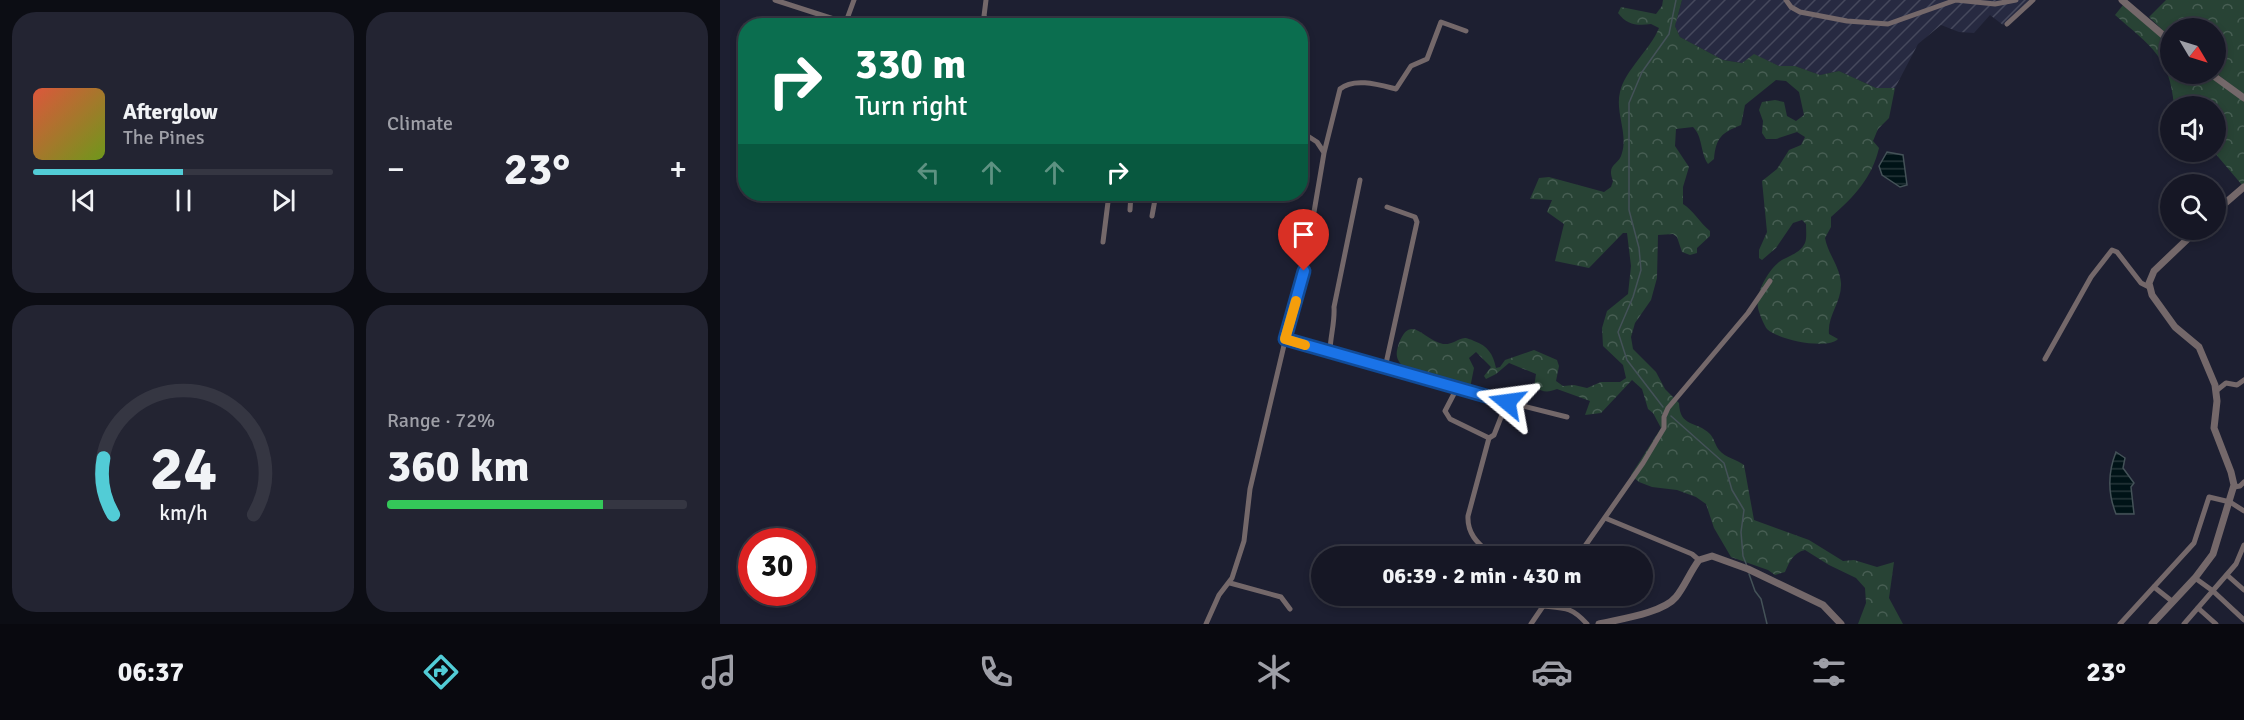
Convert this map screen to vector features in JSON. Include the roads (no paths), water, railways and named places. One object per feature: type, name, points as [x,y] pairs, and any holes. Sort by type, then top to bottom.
[{"type":"street","points":[[775,0],[831,18]]},
{"type":"street","points":[[847,18],[854,0]]},
{"type":"street","points":[[986,0],[986,18]]},
{"type":"street","points":[[1786,0],[1791,7],[1800,12],[1847,21],[1888,24],[1956,0],[1995,4],[2016,0]]},
{"type":"street","points":[[2007,24],[2033,0]]},
{"type":"street","points":[[2122,0],[2160,32]]},
{"type":"street","points":[[1206,624],[1219,595],[1230,583],[1245,535],[1250,489],[1285,339],[1311,241],[1324,153],[1340,89],[1352,83],[1396,89],[1410,66],[1427,59],[1441,22],[1466,31]]},
{"type":"street","points":[[2225,84],[2244,98]]},
{"type":"street","points":[[1308,136],[1317,142],[1324,153]]},
{"type":"street","points":[[1330,352],[1335,318],[1334,307],[1360,180]]},
{"type":"street","points":[[2226,202],[2244,187]]},
{"type":"street","points":[[1103,242],[1108,201]]},
{"type":"street","points":[[1130,210],[1131,201]]},
{"type":"street","points":[[1152,216],[1155,201]]},
{"type":"street","points":[[1386,368],[1417,222],[1415,217],[1387,207]]},
{"type":"street","points":[[2152,624],[2194,578],[2215,550],[2234,487],[2231,472],[2214,428],[2216,391],[2199,348],[2170,322],[2149,287],[2149,279],[2154,271],[2187,240]]},
{"type":"street","points":[[2045,359],[2091,277],[2112,250],[2118,252],[2141,283],[2149,287]]},
{"type":"street","points":[[1585,546],[1643,463],[1664,428],[1664,417],[1668,408],[1748,313],[1770,281]]},
{"type":"street","points":[[1285,339],[1567,417]]},
{"type":"street","points":[[2216,391],[2226,383],[2237,385],[2244,380]]},
{"type":"street","points":[[1457,388],[1445,411],[1447,416],[1488,438]]},
{"type":"street","points":[[1481,546],[1473,538],[1467,526],[1467,516],[1488,438],[1494,435],[1507,402]]},
{"type":"street","points":[[2234,487],[2244,482]]},
{"type":"street","points":[[2120,624],[2194,543],[2209,497],[2230,502],[2244,511]]},
{"type":"street","points":[[1605,518],[1692,554],[1699,560]]},
{"type":"street","points":[[2184,624],[2227,575],[2242,562],[2244,545]]},
{"type":"street","points":[[1599,624],[1654,610],[1669,603],[1676,598],[1699,560],[1712,556],[1748,569],[1823,605],[1841,624]]},
{"type":"street","points":[[2227,575],[2244,590]]},
{"type":"street","points":[[2194,578],[2213,591],[2244,620],[2239,624]]},
{"type":"street","points":[[1230,583],[1281,597],[1290,609]]},
{"type":"street","points":[[2154,587],[2173,602]]},
{"type":"street","points":[[1531,624],[1544,606],[1568,608],[1587,624]]},
{"type":"street","points":[[2198,608],[2214,623]]},
{"type":"waterway","points":[[1663,407],[1627,360],[1618,332],[1633,297],[1641,270],[1639,248],[1629,210],[1629,103],[1642,72],[1669,34],[1676,0]]},
{"type":"waterway","points":[[1671,416],[1724,463],[1732,490],[1744,510],[1741,532],[1743,556],[1747,566]]},
{"type":"waterway","points":[[1749,574],[1755,591],[1761,599],[1767,624]]}]
